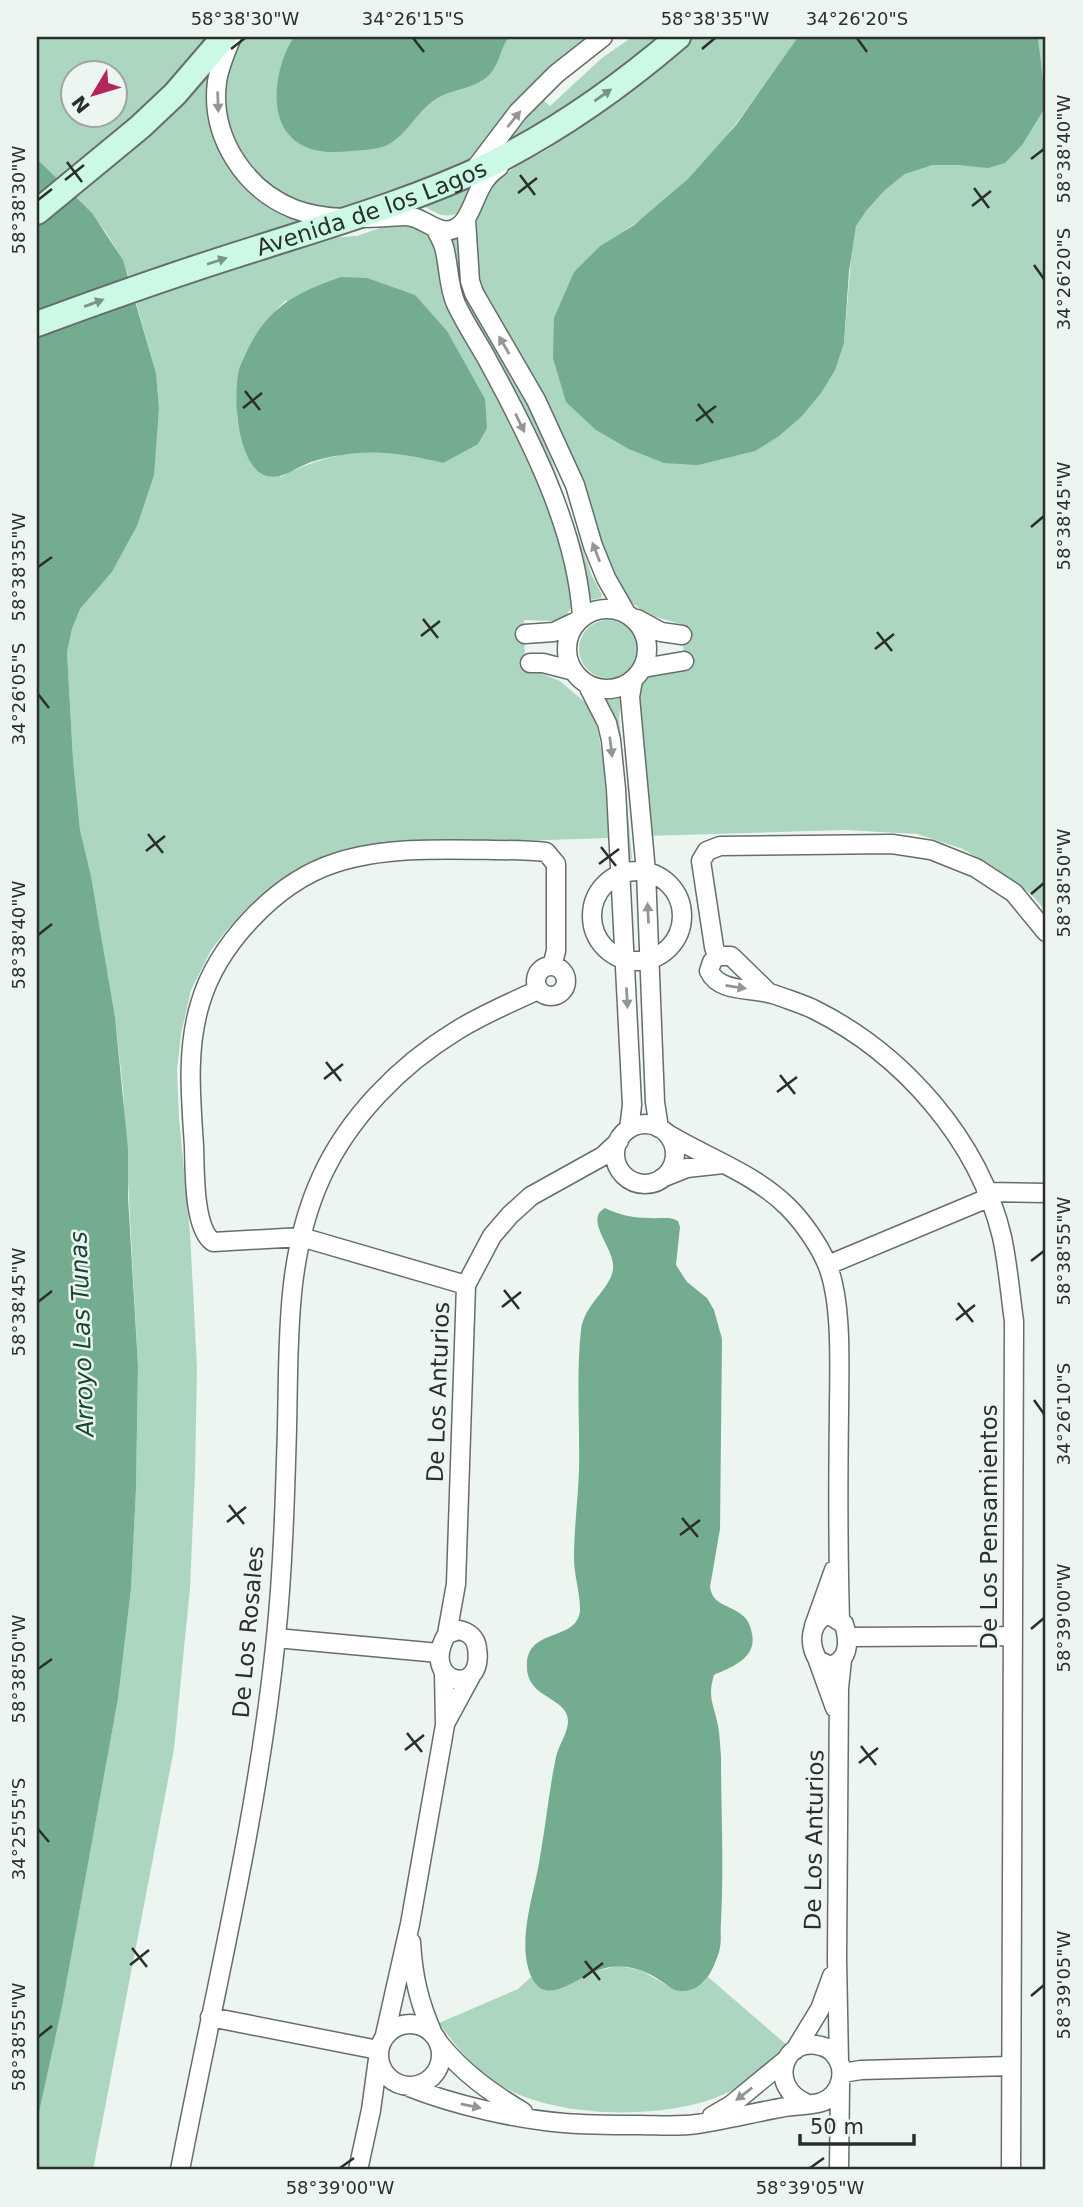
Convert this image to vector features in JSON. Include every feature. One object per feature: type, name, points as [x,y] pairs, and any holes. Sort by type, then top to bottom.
[{"type":"street","points":[[37,212],[175,94],[225,37]]},
{"type":"street","points":[[232,37],[217,82],[217,110],[230,152],[247,176],[269,196],[295,209],[352,218],[415,216],[435,228],[450,230],[466,220]]},
{"type":"street","points":[[471,172],[528,103],[556,74],[603,37]]},
{"type":"street","name":"Avenida de los Lagos","points":[[37,324],[152,282],[400,203],[471,172],[537,138],[579,112],[678,37]]},
{"type":"street","points":[[579,112],[550,139],[496,169],[487,177],[471,204],[466,220],[470,281],[474,293],[536,400],[575,485],[593,546],[606,578],[629,615],[642,628],[647,641],[648,654],[630,698],[646,872],[655,1102],[663,1130],[674,1148],[675,1157],[669,1173],[662,1178]]},
{"type":"street","points":[[435,228],[444,246],[455,302],[518,418],[560,517],[581,592],[580,619],[571,631],[567,645],[568,659],[607,723],[611,740],[632,1105],[616,1157],[627,1178]]},
{"type":"street","points":[[524,634],[554,632],[603,608],[615,609],[662,632],[682,635]]},
{"type":"street","points":[[530,663],[543,663],[581,677],[599,688],[611,689],[623,686],[638,674],[684,661]]},
{"type":"street","points":[[717,956],[713,947],[701,861],[708,851],[720,846],[892,844],[931,850],[976,868],[1014,894],[1046,932]]},
{"type":"street","points":[[466,1285],[300,1237],[213,1241],[202,1229],[196,1189],[190,1077],[200,1002],[225,953],[272,899],[335,863],[386,853],[449,849],[545,852],[556,864],[556,951],[552,966]]},
{"type":"street","points":[[632,871],[646,872],[671,887],[682,914],[680,929],[674,942],[664,952],[651,959],[625,960],[602,945],[592,920],[593,906],[598,893],[607,882],[632,871]]},
{"type":"street","points":[[717,956],[731,956],[768,992]]},
{"type":"street","points":[[717,956],[709,971],[720,985],[768,992]]},
{"type":"street","points":[[552,966],[564,974],[564,989],[551,997],[537,990],[535,980],[539,971],[552,966]]},
{"type":"street","name":"De Los Rosales","points":[[180,2170],[249,1826],[276,1638],[291,1308],[300,1237],[322,1176],[349,1130],[379,1094],[400,1073],[452,1032],[537,990]]},
{"type":"street","name":"De Los Pensamientos","points":[[768,992],[815,1010],[854,1034],[917,1085],[960,1142],[987,1195],[1001,1236],[1014,1321],[1011,2170]]},
{"type":"street","points":[[624,1135],[644,1125],[663,1130],[755,1180],[789,1208],[828,1265],[835,1297],[839,1360],[838,1557],[847,1650],[842,1660],[831,1666],[825,1665],[817,1658]]},
{"type":"street","name":"De Los Anturios","points":[[456,1584],[466,1285],[492,1236],[510,1215],[531,1196],[603,1156],[624,1135]]},
{"type":"street","points":[[580,1168],[607,1171],[645,1184],[687,1168],[726,1164]]},
{"type":"street","points":[[828,1265],[987,1195],[1046,1193]]},
{"type":"street","points":[[838,1557],[811,1641],[840,1721]]},
{"type":"street","points":[[358,2170],[381,2048],[410,1924],[445,1725],[444,1673],[439,1653],[447,1634],[456,1584]]},
{"type":"street","points":[[445,1725],[471,1676],[478,1655],[456,1584]]},
{"type":"street","points":[[814,1628],[824,1616],[843,1628],[1013,1636]]},
{"type":"street","points":[[447,1634],[459,1630],[475,1640]]},
{"type":"street","points":[[276,1638],[439,1653]]},
{"type":"street","name":"De Los Anturios","points":[[840,2146],[837,1959],[839,1688],[842,1660]]},
{"type":"street","points":[[444,1673],[458,1681],[471,1676]]},
{"type":"street","points":[[371,2110],[386,2094],[429,2080],[440,2063],[436,2038],[420,2004],[412,1969],[410,1924]]},
{"type":"street","points":[[837,1959],[820,2010],[783,2067],[785,2085],[797,2099],[810,2103],[833,2126],[840,2146],[839,2170]]},
{"type":"street","points":[[209,2017],[381,2048]]},
{"type":"street","points":[[535,2120],[457,2066],[425,2028],[414,2024],[394,2028],[381,2048],[385,2075],[405,2086],[446,2100],[535,2120],[566,2123],[696,2124],[830,2098],[840,2073],[834,2054],[820,2045],[802,2046],[731,2105],[696,2124]]},
{"type":"street","points":[[840,2073],[861,2070],[1010,2066]]},
{"type":"shaded area","points":[[37,37],[211,37],[130,126],[130,60],[60,60],[60,130],[124,130],[58,180],[37,159]]},
{"type":"shaded area","points":[[238,37],[586,37],[536,81],[476,153],[461,166],[359,206],[316,209],[280,194],[253,172],[231,137],[222,100],[233,43]]},
{"type":"shaded area","points":[[632,37],[663,37],[586,93],[505,143],[528,111],[542,99],[550,106],[602,58]]},
{"type":"shaded area","points":[[691,37],[798,37],[733,127],[690,178],[647,215],[600,246],[844,343],[852,247],[856,226],[866,211],[885,190],[905,174],[933,165],[959,165],[1046,106],[1046,911],[1030,893],[995,868],[963,849],[917,834],[845,830],[646,836],[633,717],[641,686],[649,676],[659,670],[685,665],[681,624],[644,611],[615,585],[481,289],[476,272],[475,252],[478,207],[484,189],[517,166],[550,148]]},
{"type":"shaded area","points":[[1038,37],[1046,37],[1046,106]]},
{"type":"shaded area","points":[[209,63],[232,167],[311,219],[130,281],[121,257],[108,235],[74,196]]},
{"type":"shaded area","points":[[479,178],[461,212],[445,215],[422,205]]},
{"type":"shaded area","points":[[405,219],[432,231],[505,408],[542,489],[572,579],[573,604],[566,616],[552,621],[524,620],[525,667],[560,681],[587,704],[597,727],[603,758],[609,838],[416,844],[274,887],[226,931],[211,950],[191,990],[181,1034],[177,1070],[197,1368],[195,1473],[190,1588],[174,1749],[93,2170],[37,2170],[37,2122],[62,2007],[118,1699],[131,1589],[136,1489],[138,1366],[123,1089],[115,1017],[91,876],[80,830],[67,652],[80,609],[112,572],[137,526],[143,505],[159,408],[156,373],[135,299],[326,238],[357,236]],"holes":[[[286,300],[443,463],[399,454],[360,453],[322,460],[281,477],[247,437],[238,421],[238,374],[256,335]]]},
{"type":"shaded area","points":[[457,231],[508,366],[551,459],[601,598],[589,600],[587,587],[462,301],[449,233]]},
{"type":"shaded area","points":[[602,620],[614,620],[629,628],[637,643],[637,655],[629,670],[614,678],[602,678],[587,670],[579,655],[579,643],[587,628]]},
{"type":"shaded area","points":[[603,700],[621,700],[619,717],[632,859],[625,860]]},
{"type":"shaded area","points":[[618,1966],[640,1970],[668,1986],[703,1983],[708,1977],[788,2046],[748,2081],[710,2100],[654,2111],[593,2111],[537,2101],[501,2086],[471,2062],[439,2023],[518,1989],[531,1977],[536,1985]]},
{"type":"water","points":[[294,37],[509,37],[490,74],[477,83],[433,101],[394,141],[374,149],[333,152],[305,147],[294,140],[280,119],[277,104],[278,80],[285,55]]},
{"type":"water","points":[[798,37],[1038,37],[1046,106],[1022,145],[1005,163],[988,168],[933,165],[905,174],[885,190],[866,211],[856,226],[849,271],[844,343],[835,370],[821,393],[801,417],[779,436],[755,451],[698,465],[664,463],[629,449],[596,430],[566,402],[553,358],[554,318],[574,272],[600,246],[634,225],[688,179],[736,125]]},
{"type":"water","name":"Arroyo Las Tunas","points":[[37,159],[92,213],[123,260],[156,373],[159,408],[154,475],[137,526],[112,572],[80,609],[67,652],[80,830],[91,876],[115,1017],[128,1149],[128,1197],[138,1366],[136,1489],[131,1589],[118,1699],[62,2007],[37,2122]]},
{"type":"water","points":[[341,277],[367,278],[415,295],[447,331],[485,399],[487,428],[478,444],[443,463],[405,455],[368,453],[339,455],[311,462],[273,477],[257,470],[248,458],[239,426],[236,390],[241,364],[259,331],[280,307],[292,298]]},
{"type":"water","points":[[605,1208],[632,1217],[668,1218],[678,1221],[680,1227],[676,1265],[687,1282],[707,1298],[714,1310],[722,1339],[720,1529],[710,1587],[714,1598],[746,1619],[753,1642],[742,1660],[714,1675],[712,1683],[711,1695],[719,1730],[721,1756],[720,1944],[717,1959],[707,1978],[697,1987],[684,1991],[674,1990],[646,1972],[630,1967],[605,1968],[561,1988],[544,1990],[531,1976],[525,1948],[528,1916],[557,1752],[568,1721],[561,1706],[532,1684],[527,1663],[536,1644],[572,1626],[578,1619],[580,1609],[574,1558],[579,1470],[578,1382],[581,1330],[587,1312],[608,1283],[613,1269],[613,1261],[597,1220],[599,1213]]}]
